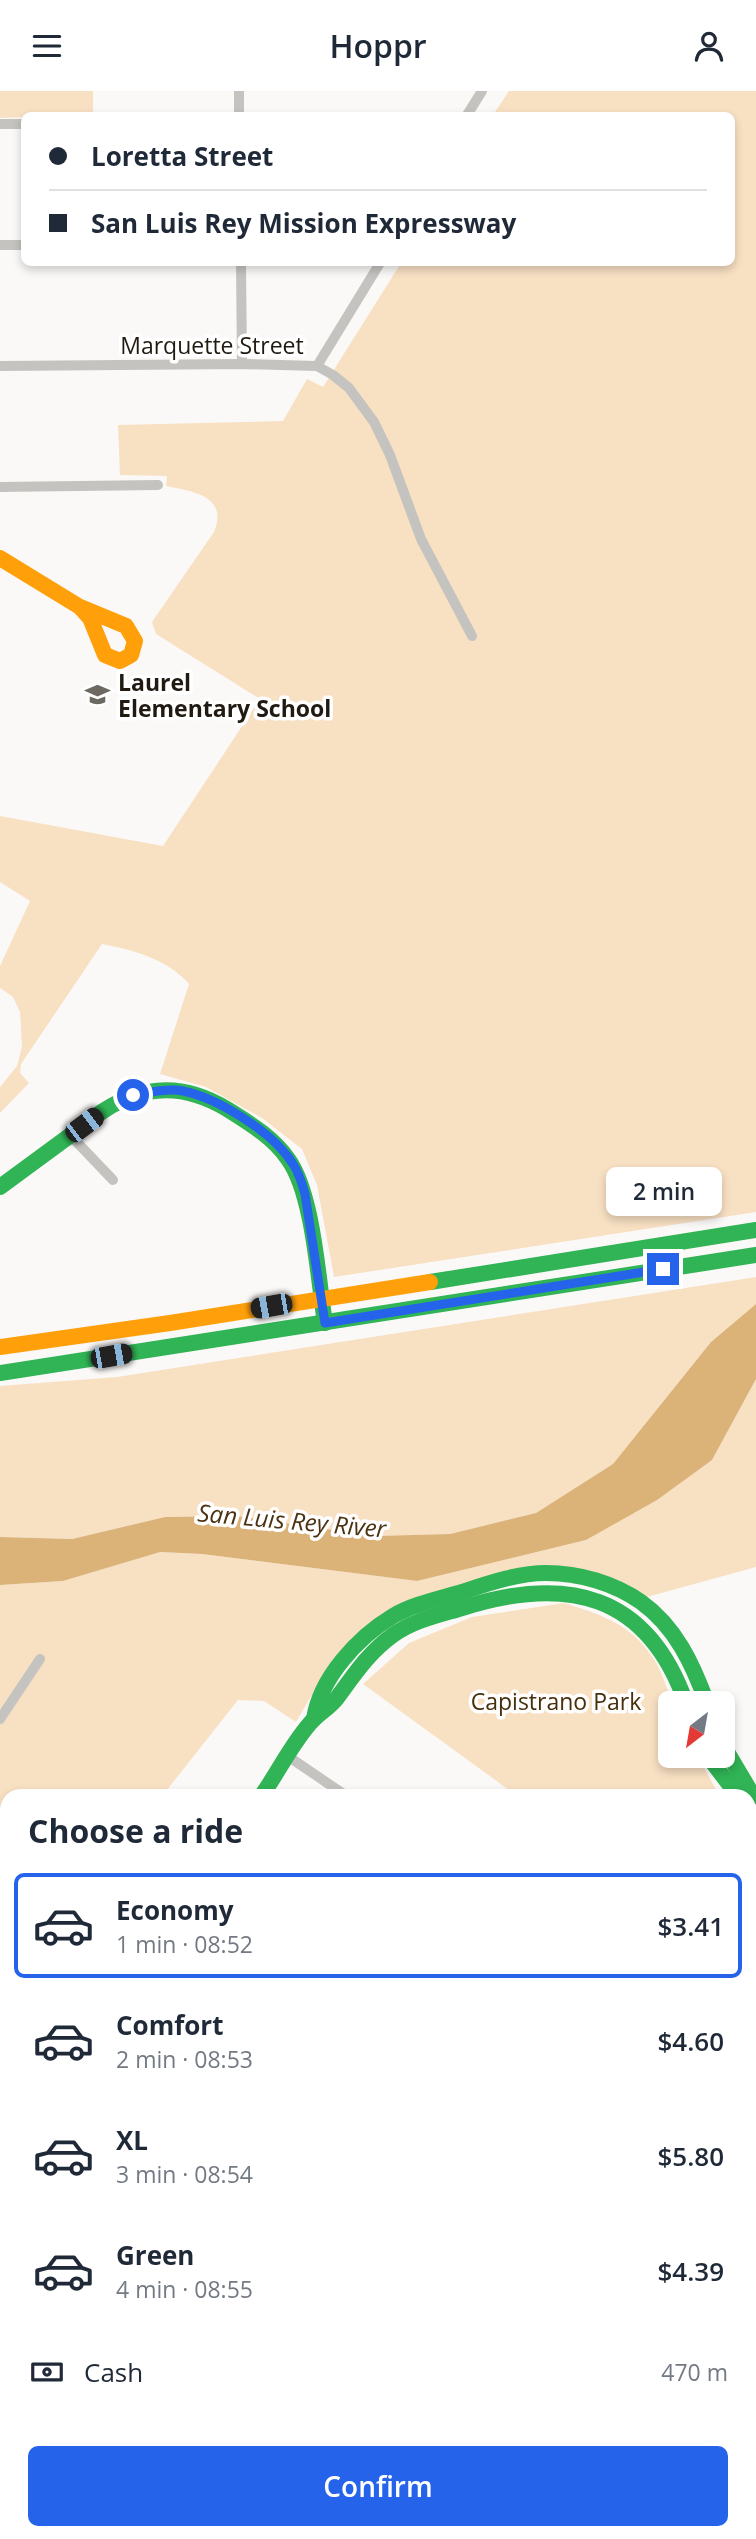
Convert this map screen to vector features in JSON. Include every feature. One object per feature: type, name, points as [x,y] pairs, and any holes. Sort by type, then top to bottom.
[{"type":"main road","points":[[0,558],[79,607]]},
{"type":"main road","points":[[0,1187],[117,1102],[133,1095],[160,1090],[192,1093],[212,1101],[273,1139],[300,1178],[305,1194],[325,1323]]},
{"type":"main road","points":[[0,1347],[170,1323],[756,1230]]},
{"type":"main road","points":[[0,1373],[756,1255]]},
{"type":"main road","points":[[314,1719],[318,1698],[351,1650],[393,1616],[487,1584],[543,1573],[585,1577],[611,1586],[641,1602],[659,1617],[681,1644],[693,1665],[703,1691]]},
{"type":"main road","points":[[266,1789],[314,1719],[333,1704],[357,1669],[394,1635],[440,1614],[491,1600],[537,1591],[598,1600],[626,1615],[643,1629],[664,1654],[681,1691]]},
{"type":"main road","points":[[735,1763],[752,1789]]},
{"type":"main road","points":[[717,1768],[729,1784],[743,1789]]},
{"type":"street","points":[[239,91],[239,112]]},
{"type":"street","points":[[469,112],[482,91]]},
{"type":"street","points":[[0,124],[21,124]]},
{"type":"street","points":[[0,245],[21,245]]},
{"type":"street","points":[[241,266],[242,364]]},
{"type":"street","points":[[317,366],[378,266]]},
{"type":"street","name":"Marquette Street","points":[[0,366],[317,366],[349,387],[374,422],[390,455],[421,539],[472,636]]},
{"type":"street","points":[[0,487],[158,485]]},
{"type":"street","points":[[70,1135],[113,1179]]},
{"type":"street","points":[[0,1719],[40,1659]]},
{"type":"street","points":[[289,1756],[336,1789]]},
{"type":"green space","points":[[0,91],[93,91],[93,112],[21,112],[21,117],[0,118]]},
{"type":"green space","points":[[509,91],[756,91],[756,1212],[334,1277],[317,1185],[302,1149],[262,1118],[206,1087],[160,1074],[189,984],[160,962],[126,949],[102,944],[21,1064],[20,1073],[29,1083],[0,1113],[0,1087],[17,1066],[22,1047],[20,1012],[13,997],[0,988],[0,966],[30,901],[0,882],[0,816],[163,846],[260,699],[156,634],[152,622],[214,532],[216,510],[212,503],[197,493],[166,486],[167,476],[120,475],[118,425],[283,421],[307,379],[323,387],[399,266],[735,266],[735,112],[495,112]]},
{"type":"green space","points":[[756,1277],[756,1304],[711,1342],[613,1464],[536,1513],[450,1534],[375,1536],[237,1516],[165,1517],[72,1539],[0,1537],[0,1386],[117,1377]]},
{"type":"green space","points":[[756,1379],[756,1567],[647,1597],[604,1575],[531,1571],[386,1613],[329,1666],[296,1722],[264,1701],[238,1700],[168,1789],[0,1789],[0,1585],[63,1581],[159,1552],[202,1554],[417,1581],[586,1540],[712,1460]]},
{"type":"green space","name":"Capistrano Park","points":[[564,1603],[604,1617],[637,1638],[655,1661],[668,1691],[658,1691],[658,1768],[704,1768],[716,1789],[508,1789],[363,1684],[409,1643],[472,1617]]},
{"type":"shaded area","points":[[756,1304],[756,1379],[712,1460],[657,1500],[586,1540],[417,1581],[202,1554],[160,1552],[63,1581],[0,1585],[0,1537],[72,1539],[165,1517],[237,1516],[375,1536],[450,1534],[536,1513],[613,1464],[711,1342]]},
{"type":"traffic: fast","points":[[0,1187],[98,1114],[122,1100],[143,1093],[168,1090],[192,1094],[216,1103],[268,1137],[282,1151],[296,1174],[309,1214],[325,1323]]},
{"type":"traffic: fast","points":[[430,1282],[756,1230]]},
{"type":"traffic: fast","points":[[0,1373],[756,1255]]},
{"type":"traffic: fast","points":[[314,1719],[332,1674],[354,1647],[393,1616],[420,1604],[496,1581],[546,1573],[596,1580],[641,1602],[674,1635],[702,1691]]},
{"type":"traffic: fast","points":[[266,1789],[306,1728],[334,1701],[362,1664],[384,1642],[418,1622],[500,1598],[536,1593],[569,1595],[599,1602],[626,1616],[649,1637],[669,1666],[680,1691]]},
{"type":"traffic: fast","points":[[735,1765],[749,1789]]},
{"type":"traffic: fast","points":[[717,1768],[729,1784],[740,1789]]},
{"type":"traffic: slow","points":[[0,558],[80,607],[126,626],[135,641],[131,655],[120,661],[105,655],[90,618],[80,607]]},
{"type":"traffic: slow","points":[[0,1347],[430,1282]]},
{"type":"place","name":"Laurel Elementary School","points":[[98,695]]},
{"type":"route","points":[[133,1095],[160,1090],[192,1093],[234,1113],[273,1139],[283,1150],[293,1163],[305,1194],[325,1323],[663,1269]]},
{"type":"water label","name":"San Luis Rey River","points":[[292,1520]]}]
